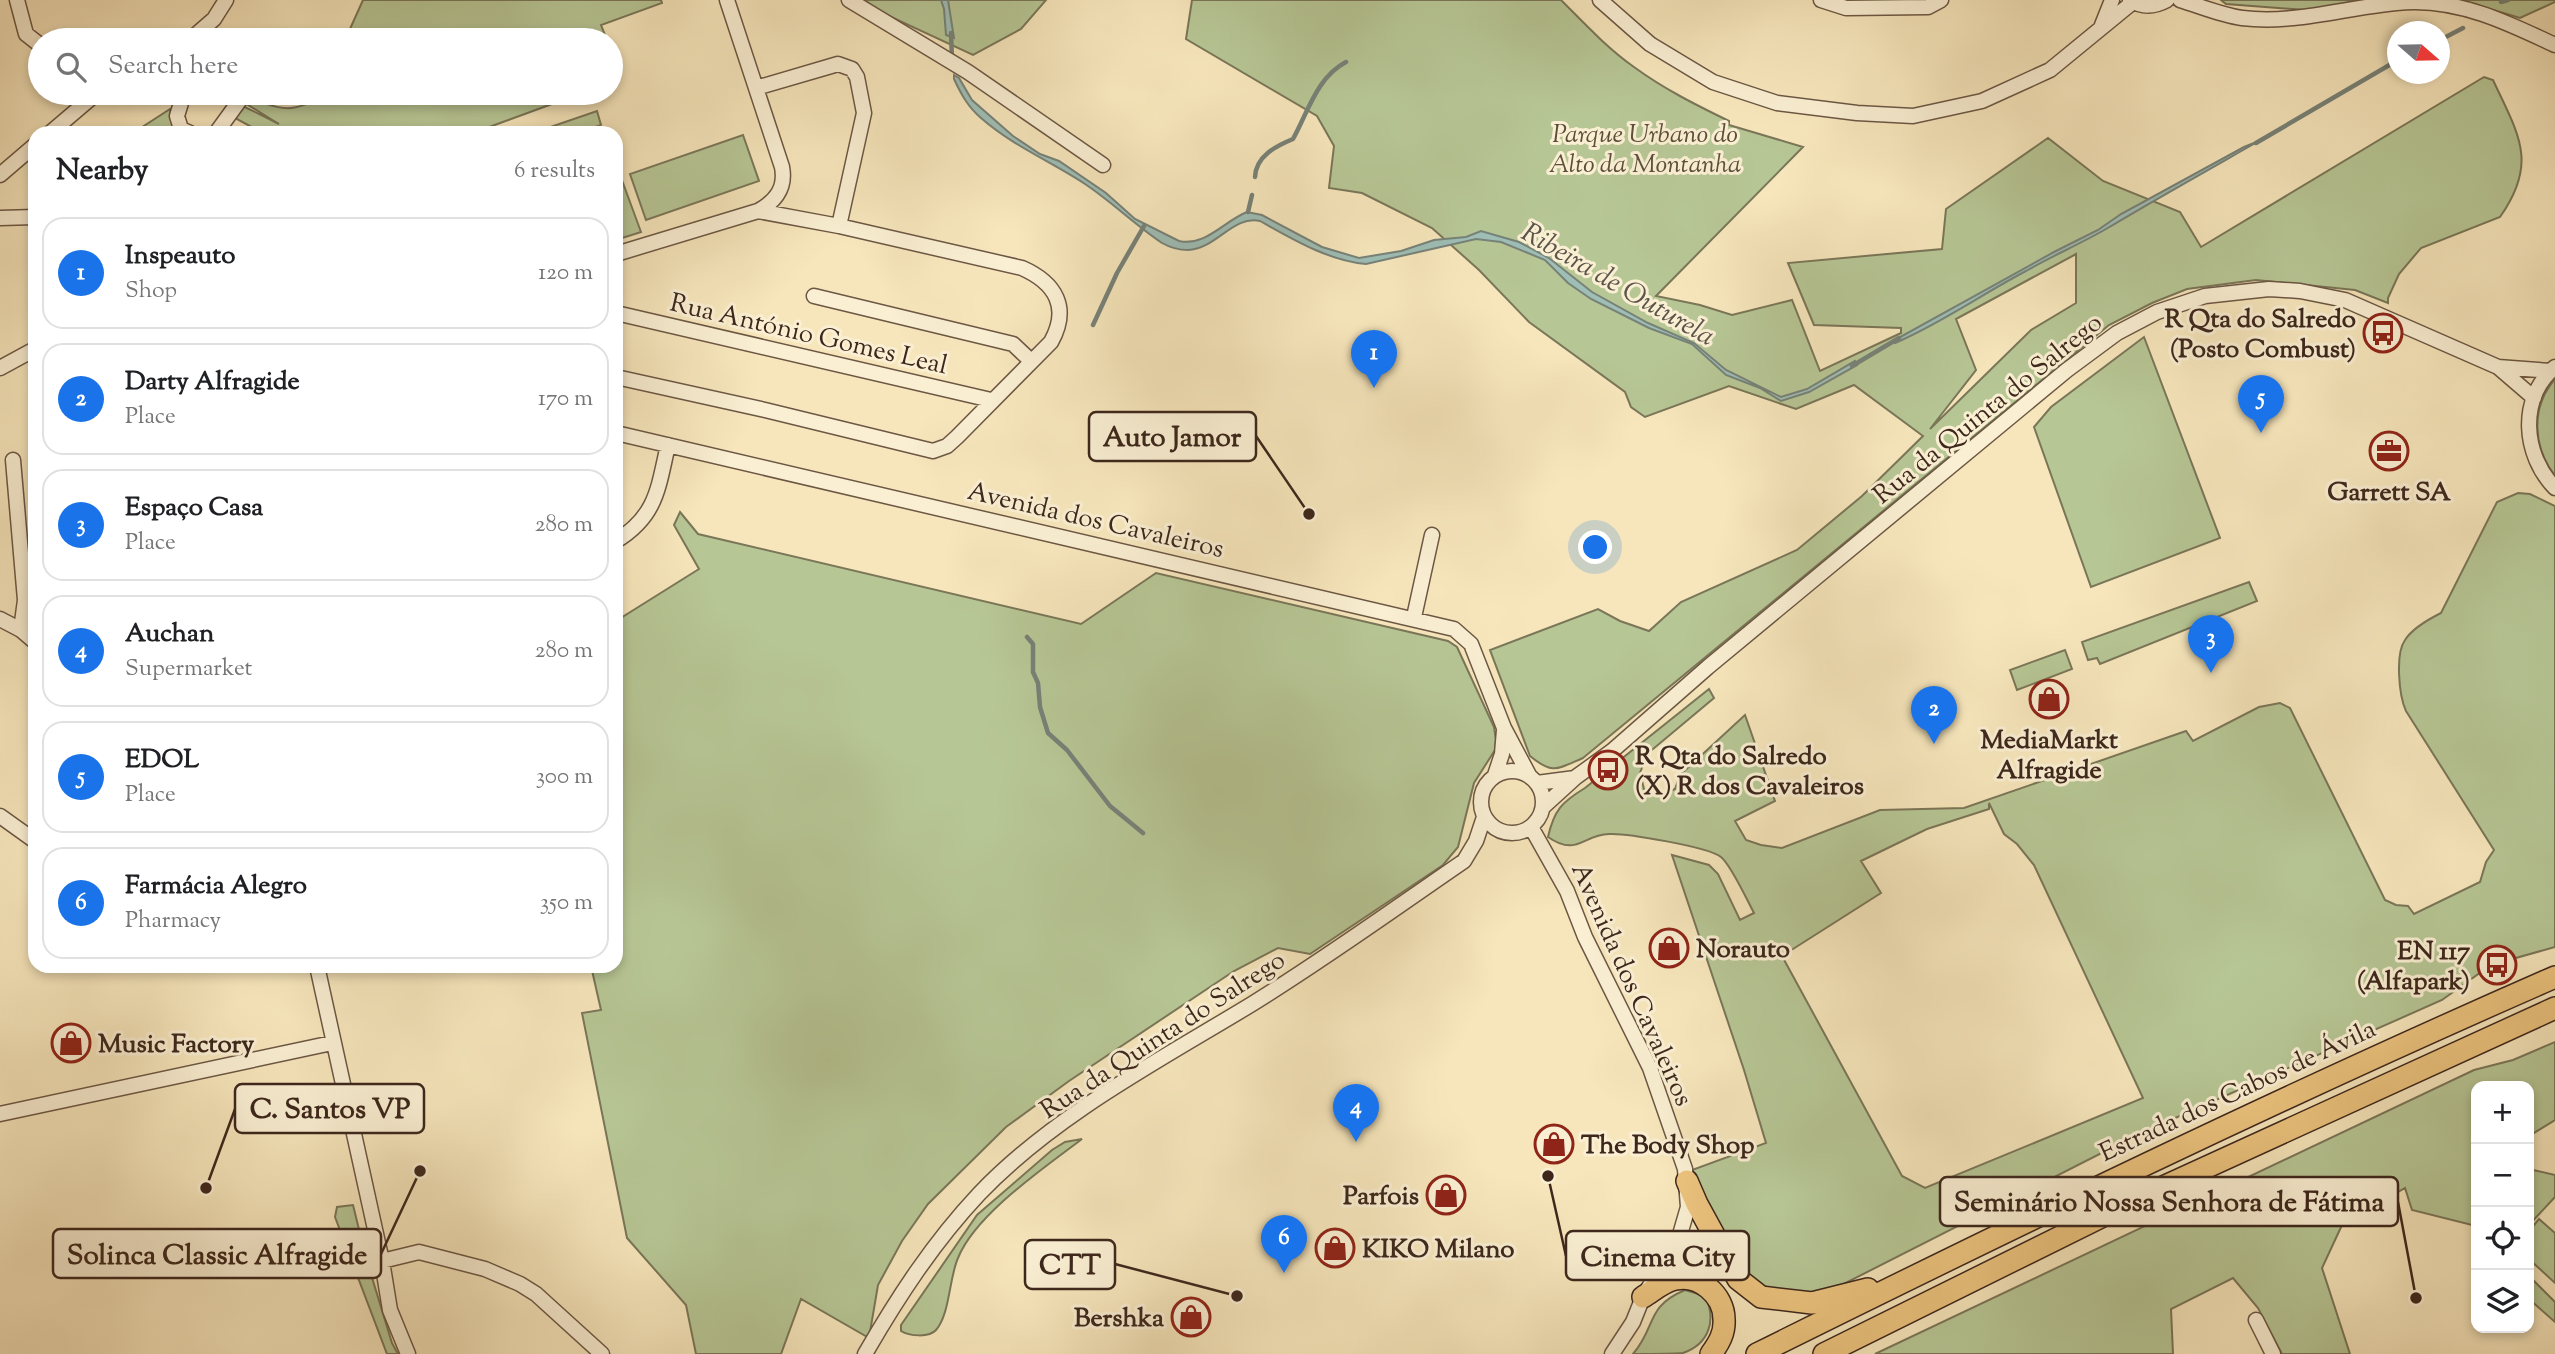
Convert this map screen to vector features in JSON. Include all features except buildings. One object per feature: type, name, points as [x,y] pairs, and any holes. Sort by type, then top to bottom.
[{"type":"highway","name":"Estrada dos Cabos de Ávila","points":[[1757,1354],[2124,1172],[2280,1099],[2555,977]]},
{"type":"highway","points":[[1824,1354],[2137,1199],[2555,1008]]},
{"type":"highway","points":[[1687,1181],[1696,1204],[1738,1279],[1761,1297],[1812,1303],[1907,1279]]},
{"type":"highway","points":[[1643,1297],[1677,1279],[1690,1278],[1707,1287],[1723,1307],[1724,1319],[1721,1339],[1712,1354]]},
{"type":"street","points":[[16,0],[28,36]]},
{"type":"street","points":[[203,28],[226,0]]},
{"type":"street","points":[[623,252],[758,211],[777,196],[783,176],[727,0]]},
{"type":"street","points":[[849,0],[968,72],[1103,165]]},
{"type":"street","points":[[1600,0],[1650,44],[1713,82],[1777,103],[1857,113],[1913,116],[1982,101],[2050,70],[2131,1],[2144,6],[2157,6],[2168,0]]},
{"type":"street","points":[[1821,0],[1846,8],[1928,6],[1941,0]]},
{"type":"street","points":[[2101,26],[2112,0]]},
{"type":"street","points":[[2180,0],[2211,5],[2241,18],[2317,16],[2413,2],[2468,8],[2555,45]]},
{"type":"street","points":[[756,88],[838,64],[852,69],[858,77],[864,113],[839,226]]},
{"type":"street","points":[[58,126],[83,105]]},
{"type":"street","points":[[180,105],[177,116],[180,126]]},
{"type":"street","points":[[221,126],[236,105]]},
{"type":"street","points":[[2,168],[28,150]]},
{"type":"street","points":[[623,379],[933,450],[947,446],[1051,342],[1058,324],[1057,298],[1044,279],[1023,268],[839,226],[758,211]]},
{"type":"street","points":[[0,218],[28,218]]},
{"type":"street","name":"Rua da Quinta do Salrego","points":[[1543,807],[2067,370],[2117,333],[2157,312],[2205,296],[2269,289],[2300,291],[2345,300],[2498,367],[2534,398]]},
{"type":"street","points":[[814,296],[1013,344],[1031,361]]},
{"type":"street","name":"Rua António Gomes Leal","points":[[623,315],[991,400]]},
{"type":"street","points":[[0,368],[28,353]]},
{"type":"street","name":"Rua da Quinta do Salrego","points":[[2498,367],[2553,369]]},
{"type":"street","points":[[2553,369],[2534,398],[2529,413],[2530,445],[2543,474],[2555,488]]},
{"type":"street","name":"Avenida dos Cavaleiros","points":[[623,435],[1413,617],[1454,629],[1471,644],[1504,728],[1533,779]]},
{"type":"street","points":[[623,537],[650,512],[668,445]]},
{"type":"street","points":[[13,460],[25,600],[21,630]]},
{"type":"street","points":[[1413,617],[1432,535]]},
{"type":"street","points":[[0,620],[28,636]]},
{"type":"street","name":"Avenida dos Cavaleiros","points":[[1495,775],[1502,754],[1504,728]]},
{"type":"street","points":[[1511,770],[1533,779],[1543,799],[1543,807],[1541,815],[1531,827],[1522,832],[1511,833],[1500,831],[1491,825],[1484,817],[1480,799],[1488,781],[1495,775],[1511,770]]},
{"type":"street","name":"Rua da Quinta do Salrego","points":[[1533,779],[1576,778]]},
{"type":"street","points":[[0,816],[28,836]]},
{"type":"street","name":"Rua da Quinta do Salrego","points":[[865,1354],[932,1247],[980,1193],[1009,1167],[1086,1106],[1298,975],[1464,861],[1476,841],[1484,817]]},
{"type":"street","name":"Avenida dos Cavaleiros","points":[[1531,827],[1567,891],[1585,937],[1650,1068],[1687,1181],[1688,1208],[1679,1238],[1643,1297],[1633,1322],[1612,1354]]},
{"type":"street","points":[[318,973],[382,1261],[390,1310],[408,1354]]},
{"type":"street","points":[[0,1114],[332,1042]]},
{"type":"street","points":[[382,1261],[419,1252],[485,1269],[536,1294],[602,1354]]},
{"type":"street","points":[[2256,1320],[2273,1354]]},
{"type":"green space","points":[[363,0],[661,0],[662,3],[601,25],[602,28],[350,28]]},
{"type":"green space","points":[[865,0],[1046,0],[1021,29],[973,55],[876,10]]},
{"type":"green space","name":"Parque Urbano do Alto da Montanha","points":[[1192,0],[1561,0],[1614,52],[1657,82],[1729,121],[1729,125],[1803,147],[1656,296],[1732,315],[1792,300],[1820,371],[1901,333],[1901,328],[1814,325],[1788,263],[1942,249],[1946,209],[2048,138],[2103,181],[2180,212],[2201,247],[2484,77],[2493,80],[2510,116],[2521,148],[2522,164],[2512,198],[2500,217],[2421,248],[2399,274],[2388,303],[2355,290],[2256,280],[2187,289],[2109,325],[1583,758],[1561,767],[1550,768],[1530,756],[1490,650],[1598,609],[1620,621],[1649,631],[1681,602],[1797,550],[1862,496],[1923,436],[1854,385],[1796,409],[1729,386],[1645,417],[1631,407],[1625,392],[1529,322],[1479,270],[1432,228],[1362,193],[1329,188],[1334,146],[1317,116],[1186,39]],"holes":[[[2076,254],[2076,303],[2031,330],[1930,429],[1976,370],[1956,319]]]},
{"type":"green space","points":[[2221,0],[2376,0],[2306,10],[2226,4]]},
{"type":"green space","points":[[2460,0],[2555,0],[2555,2],[2520,18]]},
{"type":"green space","points":[[241,105],[279,124],[248,105],[549,105],[492,126],[250,126],[235,118]]},
{"type":"green space","points":[[170,109],[174,126],[144,126]]},
{"type":"green space","points":[[597,111],[601,125],[598,126],[553,126]]},
{"type":"green space","points":[[743,135],[759,181],[646,220],[630,174]]},
{"type":"green space","points":[[623,183],[641,232],[623,238]]},
{"type":"green space","points":[[2144,337],[2220,538],[2091,587],[2034,427],[2051,407]]},
{"type":"green space","points":[[2555,379],[2555,476],[2542,453],[2537,428],[2541,402]]},
{"type":"green space","points":[[2518,493],[2530,494],[2555,506],[2555,947],[2491,965],[2442,1000],[2139,1134],[1816,1298],[1776,1293],[1738,1270],[1692,1170],[1766,1143],[1672,855],[1709,865],[1718,874],[1740,920],[1754,913],[1729,867],[1721,857],[1713,853],[1667,841],[1618,834],[1600,835],[1573,845],[1558,843],[1548,837],[1556,813],[1565,803],[1709,689],[1714,698],[1647,754],[1640,773],[1644,789],[1660,793],[1675,789],[1680,775],[1745,715],[1775,801],[1735,821],[1746,840],[1782,848],[1880,810],[1964,808],[2186,731],[2193,741],[2259,707],[2280,703],[2290,708],[2385,900],[2408,906],[2414,914],[2480,882],[2486,862],[2494,850],[2406,711],[2400,686],[2399,665],[2402,646],[2408,636],[2441,613],[2497,502]],"holes":[[[1989,803],[2004,834],[2017,844],[2034,865],[2143,1098],[1925,1188],[1902,1176],[1782,956],[1881,893],[1861,861],[1927,829],[1989,809]]]},
{"type":"green space","points":[[680,512],[698,534],[1081,624],[1156,573],[1448,641],[1457,647],[1494,727],[1495,750],[1474,783],[1458,847],[1443,865],[1310,954],[1278,948],[1234,971],[1069,1081],[1006,1127],[928,1204],[902,1241],[878,1285],[869,1338],[801,1299],[781,1354],[696,1354],[686,1305],[627,1238],[582,1013],[601,1010],[593,973],[623,973],[623,617],[699,569],[674,525]]},
{"type":"green space","points":[[2249,582],[2257,601],[2100,664],[2097,658],[2088,660],[2082,642]]},
{"type":"green space","points":[[2065,650],[2072,669],[2017,690],[2010,670]]},
{"type":"green space","points":[[2555,1042],[2555,1120],[2534,1133],[2534,1081],[2471,1081],[2471,1225],[2412,1210],[2405,1188],[2342,1225],[2322,1268],[2350,1354],[2282,1354],[2258,1308],[2233,1278],[2171,1309],[2173,1354],[1875,1354],[2474,1070],[2513,1060]]},
{"type":"green space","points":[[1082,1139],[1012,1193],[967,1241],[955,1266],[947,1305],[936,1330],[919,1335],[901,1331],[901,1325],[977,1215],[1052,1150],[1065,1142]]},
{"type":"green space","points":[[2534,1170],[2555,1175],[2555,1197],[2534,1220]]},
{"type":"green space","points":[[353,1205],[366,1258],[392,1343],[398,1354],[387,1354],[335,1217],[337,1207]]},
{"type":"green space","points":[[2539,1219],[2555,1233],[2555,1283],[2534,1264],[2534,1225]]},
{"type":"green space","points":[[2534,1281],[2555,1302],[2555,1322],[2534,1303]]},
{"type":"green space","points":[[1685,1290],[1705,1296],[1709,1305],[1710,1322],[1705,1337],[1699,1344],[1683,1353],[1633,1354],[1657,1310],[1672,1296]]},
{"type":"water","points":[[941,0],[948,0],[954,38],[946,35]]},
{"type":"water","points":[[954,75],[959,78],[972,100],[1013,136],[1040,154],[1059,161],[1106,193],[1135,219],[1179,241],[1188,242],[1206,237],[1247,212],[1262,215],[1322,247],[1359,258],[1401,251],[1434,240],[1466,237],[1481,231],[1519,242],[1549,258],[1592,292],[1648,323],[1694,343],[1726,370],[1781,397],[1807,389],[1855,361],[1857,365],[1809,392],[1781,401],[1760,388],[1726,375],[1692,344],[1649,328],[1591,299],[1568,283],[1545,260],[1501,242],[1476,239],[1366,264],[1338,259],[1298,242],[1260,221],[1250,220],[1198,248],[1185,250],[1171,247],[1152,236],[1085,184],[993,128],[969,105]]},
{"type":"water","points":[[2259,141],[1928,327],[1895,343],[1893,341],[2098,230],[2121,214]]},
{"type":"waterway","points":[[2501,2],[2508,0]]},
{"type":"waterway","points":[[2450,35],[2463,28]]},
{"type":"waterway","name":"Ribeira de Outurela","points":[[951,33],[952,59]]},
{"type":"waterway","points":[[1255,177],[1263,158],[1293,139],[1320,86],[1346,62]]},
{"type":"waterway","points":[[2256,143],[2387,66]]},
{"type":"waterway","points":[[1248,212],[1252,195]]},
{"type":"waterway","points":[[1093,325],[1117,273],[1144,226]]},
{"type":"waterway","name":"Ribeira de Outurela","points":[[1852,366],[1899,338]]},
{"type":"waterway","points":[[1027,637],[1033,644],[1033,672],[1038,683],[1040,707],[1048,733],[1067,750],[1110,806],[1143,833]]},
{"type":"place","name":"R Qta do Salredo (Posto Combust)","points":[[2383,333]]},
{"type":"place","name":"Inspeauto","points":[[1374,388]]},
{"type":"place","name":"EDOL","points":[[2261,433]]},
{"type":"place","name":"Garrett SA","points":[[2389,451]]},
{"type":"place","name":"Auto Jamor","points":[[1309,514]]},
{"type":"place","name":"Espaço Casa","points":[[2211,673]]},
{"type":"place","name":"MediaMarkt Alfragide","points":[[2049,699]]},
{"type":"place","name":"Darty Alfragide","points":[[1934,744]]},
{"type":"place","name":"R Qta do Salredo (X) R dos Cavaleiros","points":[[1608,770]]},
{"type":"place","name":"Norauto","points":[[1669,948]]},
{"type":"place","name":"EN 117 (Alfapark)","points":[[2497,965]]},
{"type":"place","name":"Music Factory","points":[[71,1043]]},
{"type":"place","name":"Auchan","points":[[1356,1142]]},
{"type":"place","name":"The Body Shop","points":[[1554,1144]]},
{"type":"place","name":"Solinca Classic Alfragide","points":[[420,1171]]},
{"type":"place","name":"Cinema City","points":[[1548,1176]]},
{"type":"place","name":"C. Santos VP","points":[[206,1188]]},
{"type":"place","name":"Parfois","points":[[1446,1195]]},
{"type":"place","name":"KIKO Milano","points":[[1335,1248]]},
{"type":"place","name":"Farmácia Alegro","points":[[1284,1273]]},
{"type":"place","name":"CTT","points":[[1237,1296]]},
{"type":"place","name":"Seminário Nossa Senhora de Fátima","points":[[2416,1298]]},
{"type":"place","name":"Bershka","points":[[1191,1317]]}]
